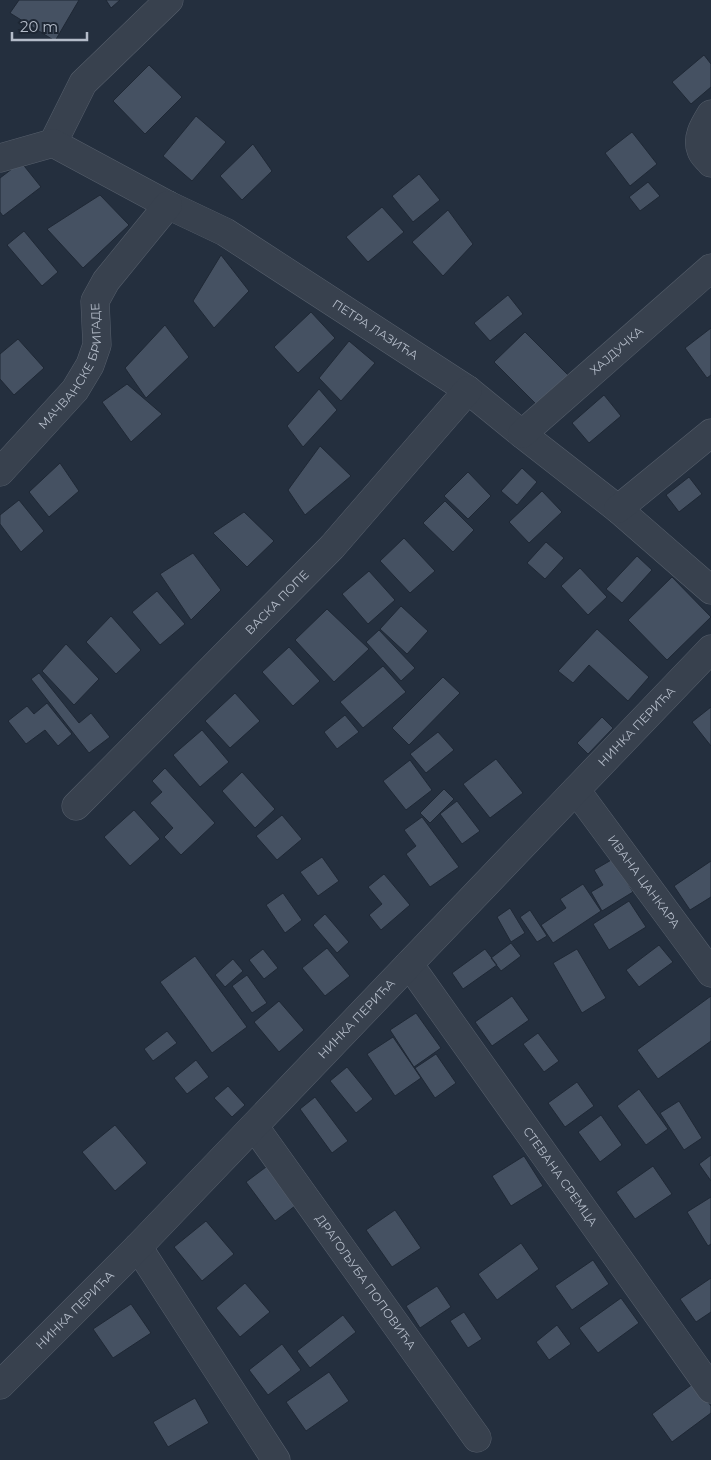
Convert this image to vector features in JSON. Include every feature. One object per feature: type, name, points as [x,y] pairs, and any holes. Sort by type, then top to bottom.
[{"type":"street","points":[[0,158],[53,144],[83,83],[169,0]]},
{"type":"street","points":[[711,114],[699,139],[701,150],[711,163]]},
{"type":"street","name":"ПЕТРА ЛАЗИЋА","points":[[53,144],[168,205],[225,232],[468,390],[618,509],[711,590]]},
{"type":"street","name":"МАЧВАНСКЕ БРИГАДЕ","points":[[0,472],[75,390],[90,365],[96,345],[96,301],[106,281],[168,205]]},
{"type":"street","name":"ХАЈДУЧКА","points":[[522,434],[711,268]]},
{"type":"street","name":"ВАСКА ПОПЕ","points":[[76,806],[332,547],[468,390]]},
{"type":"street","points":[[618,509],[711,433]]},
{"type":"street","name":"НИНКА ПЕРИЋА","points":[[0,1385],[138,1247],[711,649]]},
{"type":"street","name":"ИВАНА ЦАНКАРА","points":[[576,790],[711,973]]},
{"type":"street","name":"СТЕВАНА СРЕМЦА","points":[[409,964],[711,1389]]},
{"type":"street","name":"ДРАГОЉУБА ПОПОВИЋА","points":[[254,1126],[477,1438]]},
{"type":"street","points":[[138,1247],[276,1460]]},
{"type":"building","points":[[19,0],[79,0],[55,41],[10,13]]},
{"type":"building","points":[[106,0],[120,0],[111,8]]},
{"type":"building","points":[[704,55],[711,64],[711,87],[691,104],[672,82]]},
{"type":"building","points":[[149,65],[182,97],[145,134],[113,101]]},
{"type":"building","points":[[196,116],[226,142],[192,181],[163,156]]},
{"type":"building","points":[[632,132],[657,164],[630,186],[605,153]]},
{"type":"building","points":[[253,144],[272,171],[242,200],[220,176]]},
{"type":"building","points":[[21,162],[41,187],[3,216],[0,212],[0,178]]},
{"type":"building","points":[[419,174],[440,200],[413,222],[392,196]]},
{"type":"building","points":[[648,182],[660,196],[640,211],[629,197]]},
{"type":"building","points":[[100,195],[129,225],[83,268],[47,229]]},
{"type":"building","points":[[382,207],[404,232],[368,262],[346,237]]},
{"type":"building","points":[[448,210],[473,244],[443,276],[412,242]]},
{"type":"building","points":[[24,231],[58,272],[42,286],[7,245]]},
{"type":"building","points":[[221,255],[249,291],[214,328],[193,301]]},
{"type":"building","points":[[508,295],[523,314],[490,341],[474,323]]},
{"type":"building","points":[[311,312],[335,338],[298,373],[274,347]]},
{"type":"building","points":[[165,325],[189,357],[146,398],[125,368]]},
{"type":"building","points":[[711,328],[711,375],[707,378],[685,348]]},
{"type":"building","points":[[525,332],[571,378],[541,409],[494,362]]},
{"type":"building","points":[[18,339],[44,368],[14,395],[0,379],[0,354]]},
{"type":"building","points":[[349,341],[375,363],[341,401],[319,378]]},
{"type":"building","points":[[127,384],[162,414],[131,442],[102,402]]},
{"type":"building","points":[[319,389],[337,410],[303,447],[287,426]]},
{"type":"building","points":[[604,395],[621,416],[589,443],[572,423]]},
{"type":"building","points":[[320,446],[351,476],[305,515],[288,490]]},
{"type":"building","points":[[60,463],[79,491],[49,517],[29,492]]},
{"type":"building","points":[[522,468],[537,482],[517,505],[501,491]]},
{"type":"building","points":[[468,472],[491,496],[468,519],[444,496]]},
{"type":"building","points":[[689,477],[702,494],[679,512],[666,495]]},
{"type":"building","points":[[542,491],[562,512],[529,543],[509,522]]},
{"type":"building","points":[[19,500],[44,531],[21,552],[0,524],[0,515]]},
{"type":"building","points":[[445,501],[474,530],[453,552],[423,523]]},
{"type":"building","points":[[244,512],[274,541],[247,567],[213,533]]},
{"type":"building","points":[[404,538],[435,571],[410,593],[380,561]]},
{"type":"building","points":[[546,542],[564,558],[545,579],[527,563]]},
{"type":"building","points":[[193,553],[221,590],[191,620],[160,574]]},
{"type":"building","points":[[637,556],[652,570],[622,603],[606,589]]},
{"type":"building","points":[[580,568],[607,597],[588,615],[561,586]]},
{"type":"building","points":[[369,571],[395,600],[368,624],[342,594]]},
{"type":"building","points":[[672,577],[711,617],[667,660],[628,620]]},
{"type":"building","points":[[157,591],[185,624],[160,645],[132,612]]},
{"type":"building","points":[[401,606],[428,631],[407,654],[380,629]]},
{"type":"building","points":[[327,609],[369,649],[334,682],[295,640]]},
{"type":"building","points":[[111,616],[141,650],[116,674],[86,642]]},
{"type":"building","points":[[597,629],[649,677],[628,701],[589,665],[573,683],[558,671]]},
{"type":"building","points":[[379,630],[415,668],[401,681],[366,642]]},
{"type":"building","points":[[66,644],[99,679],[74,705],[42,671]]},
{"type":"building","points":[[289,647],[320,681],[293,706],[262,672]]},
{"type":"building","points":[[383,666],[406,692],[363,728],[340,702]]},
{"type":"building","points":[[39,673],[79,723],[91,713],[110,737],[89,753],[31,679]]},
{"type":"building","points":[[443,677],[460,693],[409,745],[392,728]]},
{"type":"building","points":[[235,693],[260,721],[230,748],[205,721]]},
{"type":"building","points":[[47,703],[72,734],[58,746],[45,730],[26,744],[8,721],[27,706],[34,714]]},
{"type":"building","points":[[711,707],[711,746],[692,722]]},
{"type":"building","points":[[345,715],[359,732],[337,749],[324,732]]},
{"type":"building","points":[[602,717],[613,728],[588,754],[577,743]]},
{"type":"building","points":[[202,730],[229,762],[200,787],[173,755]]},
{"type":"building","points":[[438,732],[454,750],[426,773],[410,754]]},
{"type":"building","points":[[496,759],[523,793],[490,818],[463,784]]},
{"type":"building","points":[[410,760],[432,790],[406,810],[383,781]]},
{"type":"building","points":[[165,768],[215,823],[181,855],[164,837],[173,828],[150,803],[162,792],[152,781]]},
{"type":"building","points":[[242,772],[275,809],[255,828],[222,791]]},
{"type":"building","points":[[444,789],[454,799],[430,823],[420,813]]},
{"type":"building","points":[[457,801],[480,831],[462,844],[440,814]]},
{"type":"building","points":[[134,810],[160,839],[130,866],[104,837]]},
{"type":"building","points":[[282,815],[302,839],[277,860],[256,836]]},
{"type":"building","points":[[422,817],[459,867],[430,887],[406,854],[416,846],[404,830]]},
{"type":"building","points":[[322,857],[339,881],[318,896],[300,872]]},
{"type":"building","points":[[613,859],[633,892],[602,911],[591,892],[603,885],[594,870]]},
{"type":"building","points":[[711,861],[711,897],[690,910],[674,886]]},
{"type":"building","points":[[384,874],[410,905],[381,930],[369,915],[382,904],[368,887]]},
{"type":"building","points":[[583,884],[601,911],[553,943],[541,925],[566,908],[560,899]]},
{"type":"building","points":[[283,893],[302,920],[285,933],[266,905]]},
{"type":"building","points":[[629,901],[646,927],[609,950],[593,924]]},
{"type":"building","points":[[510,908],[525,933],[511,942],[497,917]]},
{"type":"building","points":[[530,910],[547,936],[537,942],[520,917]]},
{"type":"building","points":[[325,914],[349,942],[337,953],[313,925]]},
{"type":"building","points":[[511,943],[521,956],[501,971],[491,958]]},
{"type":"building","points":[[659,945],[673,962],[639,987],[626,970]]},
{"type":"building","points":[[327,948],[350,976],[325,996],[302,968]]},
{"type":"building","points":[[263,949],[278,968],[264,979],[249,960]]},
{"type":"building","points":[[485,949],[497,965],[463,989],[452,973]]},
{"type":"building","points":[[577,949],[606,998],[582,1013],[553,963]]},
{"type":"building","points":[[195,956],[247,1027],[212,1053],[160,982]]},
{"type":"building","points":[[233,959],[243,971],[225,987],[215,975]]},
{"type":"building","points":[[247,975],[267,1003],[252,1013],[232,986]]},
{"type":"building","points":[[512,996],[529,1020],[492,1046],[475,1022]]},
{"type":"building","points":[[711,996],[711,1041],[658,1079],[637,1050]]},
{"type":"building","points":[[279,1001],[304,1030],[279,1052],[254,1022]]},
{"type":"building","points":[[416,1013],[441,1048],[414,1067],[390,1030]]},
{"type":"building","points":[[167,1031],[177,1043],[153,1061],[144,1049]]},
{"type":"building","points":[[538,1033],[559,1061],[544,1072],[523,1044]]},
{"type":"building","points":[[393,1037],[421,1078],[395,1096],[367,1054]]},
{"type":"building","points":[[436,1054],[456,1083],[435,1098],[415,1068]]},
{"type":"building","points":[[196,1060],[209,1077],[187,1094],[174,1078]]},
{"type":"building","points":[[347,1067],[373,1099],[356,1113],[330,1081]]},
{"type":"building","points":[[577,1082],[594,1106],[565,1127],[548,1103]]},
{"type":"building","points":[[228,1086],[245,1105],[232,1117],[214,1098]]},
{"type":"building","points":[[639,1089],[668,1129],[646,1145],[617,1106]]},
{"type":"building","points":[[315,1097],[348,1141],[332,1153],[300,1109]]},
{"type":"building","points":[[679,1101],[702,1138],[684,1150],[660,1113]]},
{"type":"building","points":[[601,1115],[622,1145],[600,1162],[578,1132]]},
{"type":"building","points":[[115,1125],[147,1163],[115,1191],[82,1152]]},
{"type":"building","points":[[711,1155],[711,1181],[699,1164]]},
{"type":"building","points":[[524,1156],[543,1186],[511,1206],[492,1176]]},
{"type":"building","points":[[270,1164],[299,1203],[275,1221],[246,1182]]},
{"type":"building","points":[[653,1166],[672,1194],[635,1219],[616,1192]]},
{"type":"building","points":[[711,1197],[711,1244],[708,1246],[687,1212]]},
{"type":"building","points":[[395,1210],[421,1248],[392,1267],[366,1230]]},
{"type":"building","points":[[206,1221],[234,1254],[202,1281],[174,1247]]},
{"type":"building","points":[[521,1243],[539,1269],[497,1300],[478,1274]]},
{"type":"building","points":[[593,1260],[609,1284],[572,1310],[555,1286]]},
{"type":"building","points":[[711,1278],[711,1312],[696,1322],[680,1299]]},
{"type":"building","points":[[245,1283],[270,1312],[240,1337],[216,1308]]},
{"type":"building","points":[[437,1286],[451,1307],[420,1328],[406,1306]]},
{"type":"building","points":[[621,1298],[639,1323],[598,1353],[579,1328]]},
{"type":"building","points":[[131,1304],[151,1333],[113,1358],[93,1329]]},
{"type":"building","points":[[464,1312],[482,1339],[468,1348],[450,1321]]},
{"type":"building","points":[[343,1315],[356,1332],[310,1368],[297,1351]]},
{"type":"building","points":[[557,1325],[571,1344],[549,1360],[536,1342]]},
{"type":"building","points":[[282,1344],[301,1370],[268,1395],[249,1370]]},
{"type":"building","points":[[329,1372],[349,1401],[306,1431],[286,1402]]},
{"type":"building","points":[[694,1383],[711,1406],[711,1413],[672,1442],[652,1414]]},
{"type":"building","points":[[195,1398],[209,1423],[168,1447],[153,1422]]}]
